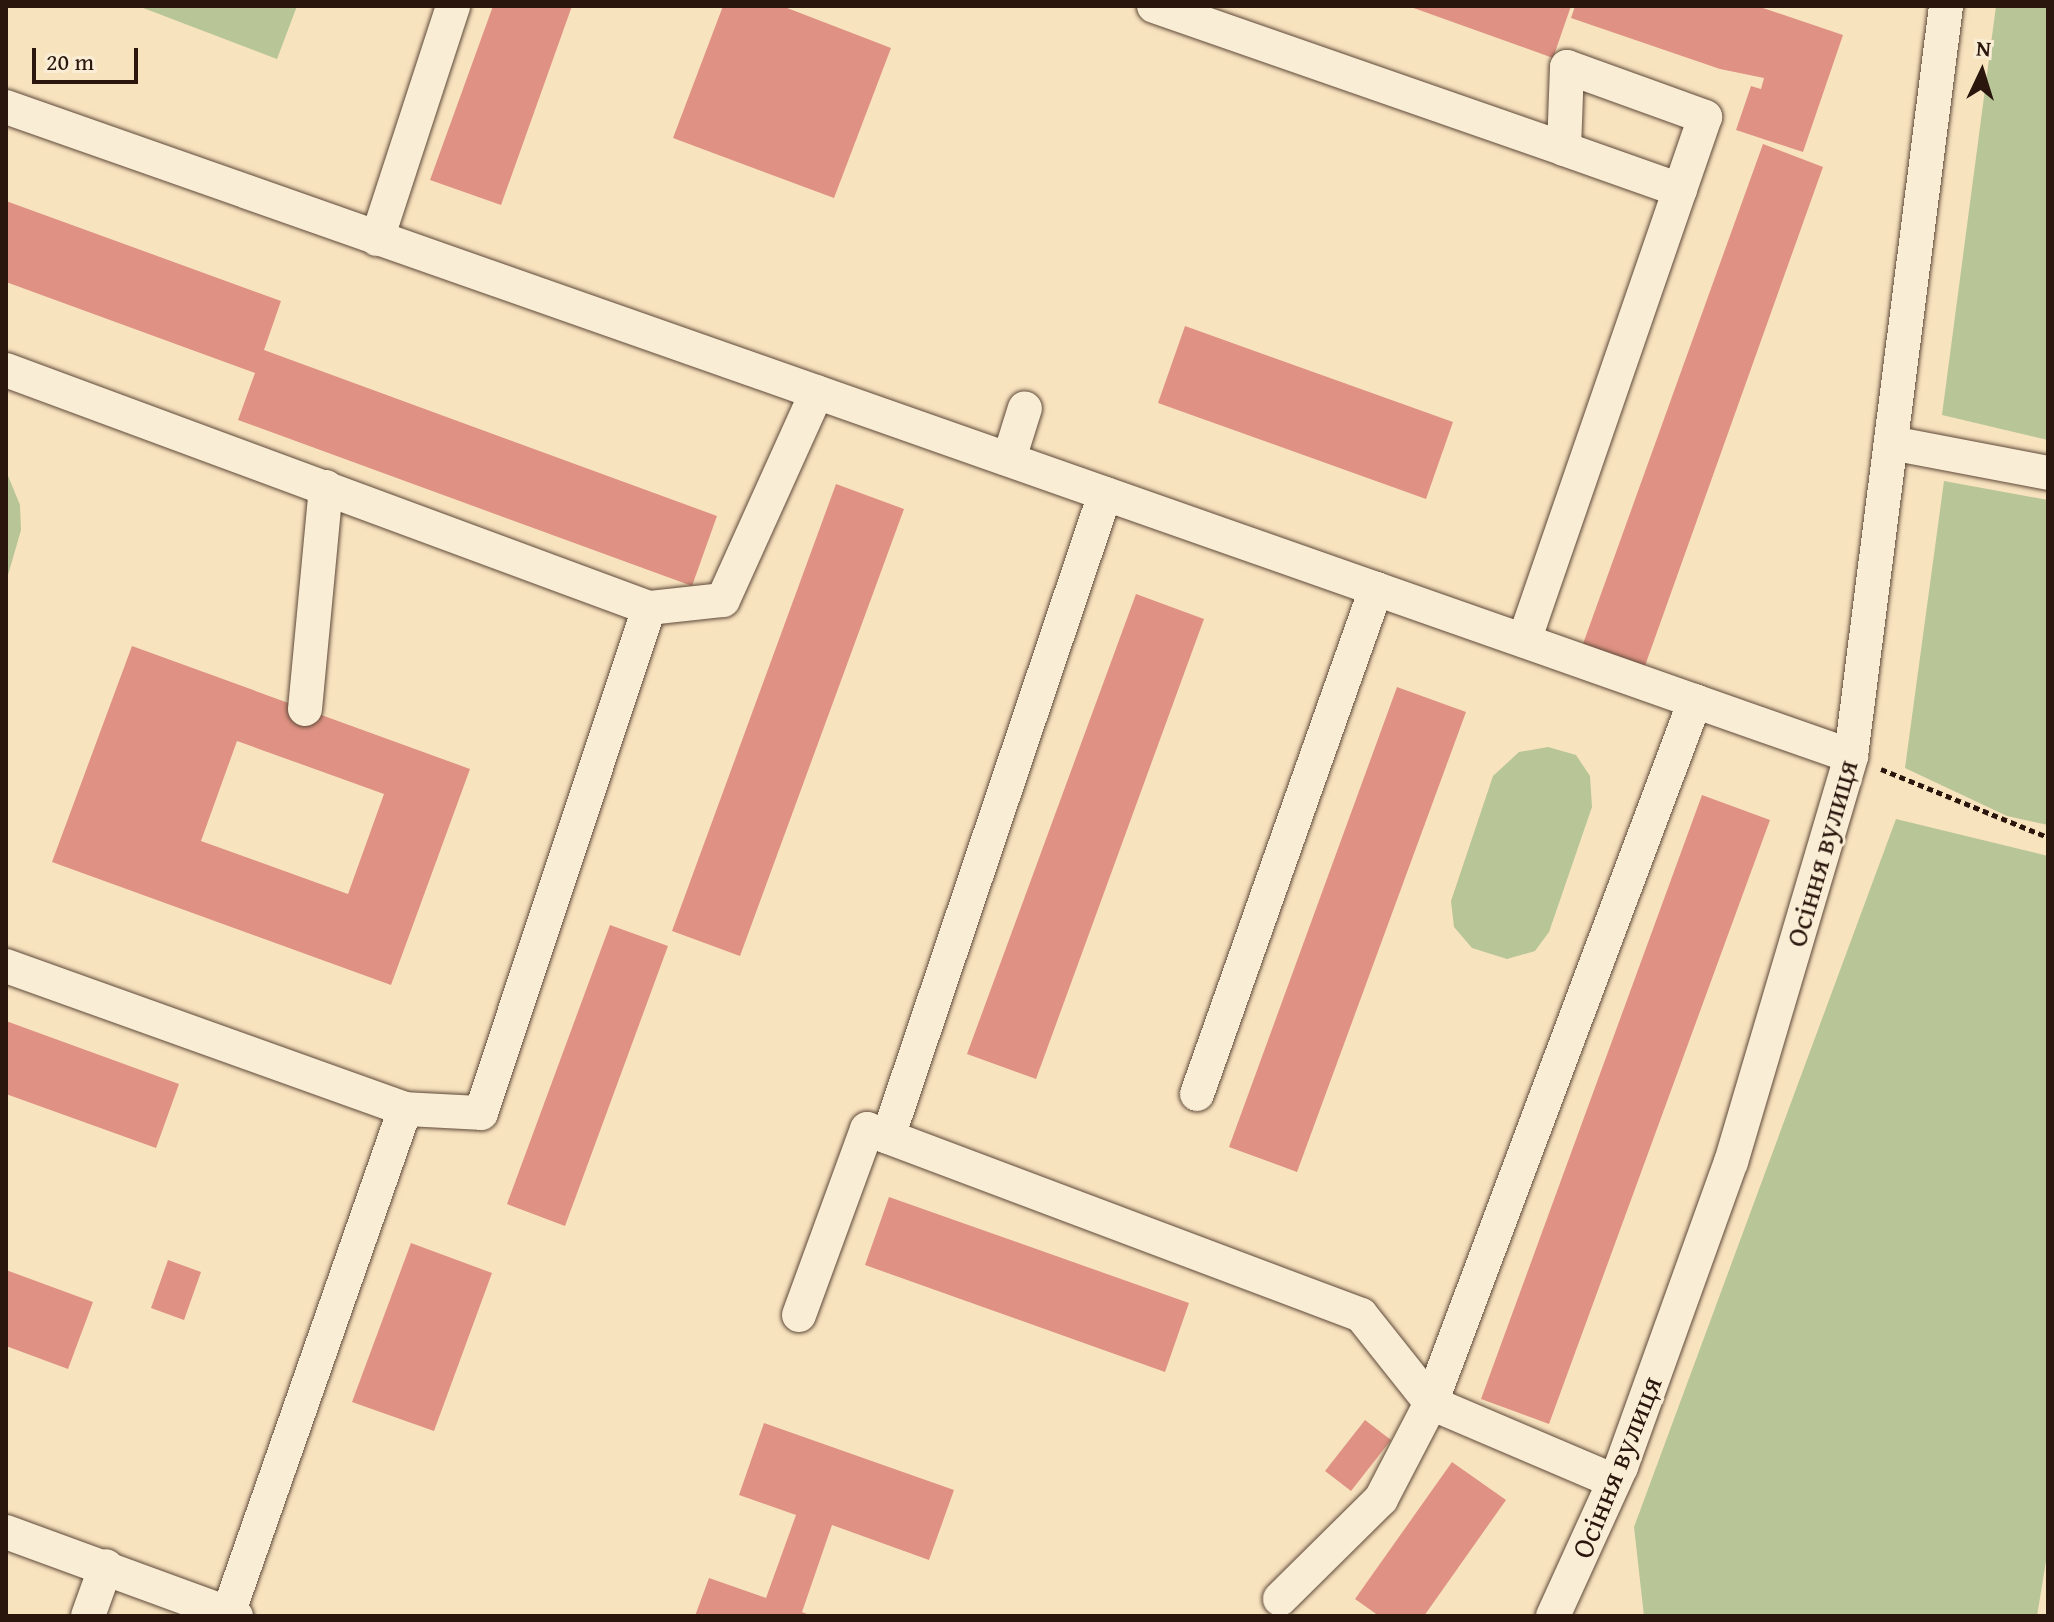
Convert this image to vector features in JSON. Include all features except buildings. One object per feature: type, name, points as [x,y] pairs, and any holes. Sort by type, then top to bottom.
[{"type":"street","points":[[377,239],[453,6]]},
{"type":"street","points":[[1154,6],[1680,190]]},
{"type":"street","name":"Осіння вулиця","points":[[1553,1616],[1614,1481],[1731,1162],[1851,756],[1943,7]]},
{"type":"street","points":[[1524,641],[1705,117],[1567,67],[1564,149]]},
{"type":"street","points":[[6,107],[1851,756]]},
{"type":"street","points":[[6,370],[649,608],[723,600],[817,392]]},
{"type":"street","points":[[1009,459],[1025,408]]},
{"type":"street","points":[[1891,443],[2048,473]]},
{"type":"street","points":[[305,709],[326,487]]},
{"type":"street","points":[[888,1137],[1105,494]]},
{"type":"street","points":[[1197,1094],[1376,589]]},
{"type":"street","points":[[6,966],[405,1109],[481,1113],[649,608]]},
{"type":"street","points":[[1277,1610],[1381,1499],[1431,1403],[1695,701]]},
{"type":"street","points":[[6,1532],[232,1614],[405,1109]]},
{"type":"street","points":[[799,1315],[867,1129],[1361,1315],[1431,1403],[1614,1481]]},
{"type":"street","points":[[88,1616],[106,1566]]},
{"type":"path","points":[[1851,756],[2048,837]]},
{"type":"green space","points":[[138,6],[297,6],[277,59]]},
{"type":"green space","points":[[1996,6],[2048,6],[2048,440],[1942,415]]},
{"type":"green space","points":[[6,471],[20,505],[21,530],[6,582]]},
{"type":"green space","points":[[1944,481],[2048,500],[2048,825],[2007,816],[1905,768]]},
{"type":"green space","points":[[1548,747],[1576,755],[1590,776],[1592,807],[1549,932],[1535,951],[1507,959],[1472,948],[1454,927],[1451,901],[1493,776],[1519,752]]},
{"type":"green space","points":[[1896,819],[2048,856],[2048,1549],[2037,1616],[1644,1616],[1634,1527]]}]
